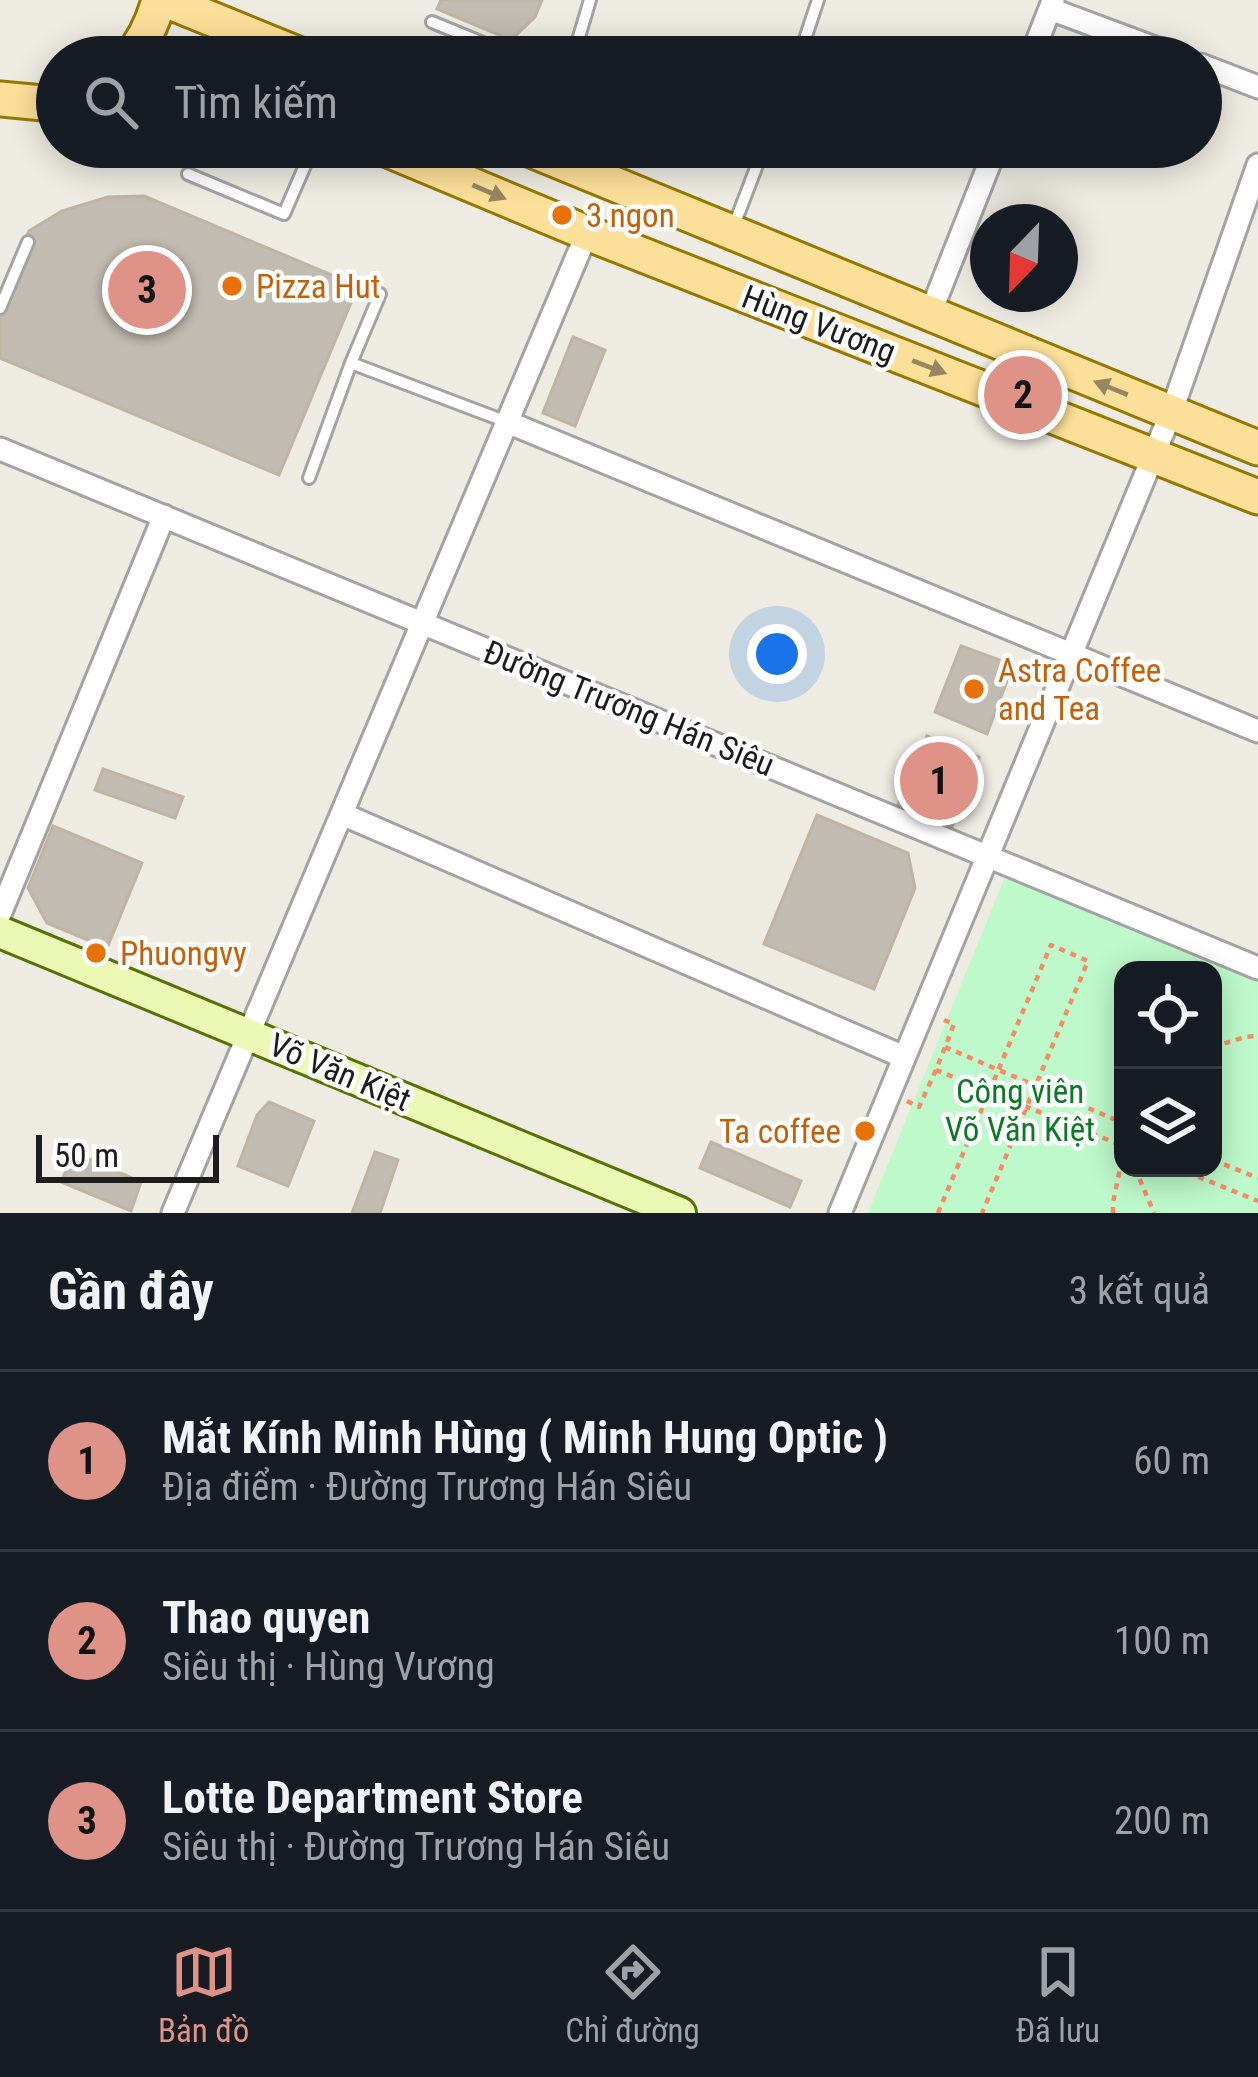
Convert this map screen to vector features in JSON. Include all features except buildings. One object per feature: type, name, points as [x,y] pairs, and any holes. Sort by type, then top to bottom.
[{"type":"main road","points":[[149,36],[162,0],[252,36]]},
{"type":"main road","points":[[1,103],[36,103]]},
{"type":"main road","name":"Hùng Vương","points":[[431,168],[1258,497]]},
{"type":"main road","name":"Hùng Vương","points":[[580,168],[1258,448]]},
{"type":"street","points":[[1039,36],[1052,4],[1129,36]]},
{"type":"street","points":[[1222,73],[1258,87]]},
{"type":"street","points":[[839,1213],[1171,412],[1258,165]]},
{"type":"street","points":[[930,314],[988,168]]},
{"type":"street","points":[[173,1213],[587,233]]},
{"type":"street","points":[[507,422],[1258,731]]},
{"type":"street","name":"Đường Trương Hán Siêu","points":[[0,449],[1258,968]]},
{"type":"street","points":[[0,914],[164,516]]},
{"type":"street","points":[[342,814],[904,1057]]},
{"type":"street","name":"Võ Văn Kiệt","points":[[0,932],[680,1213]]},
{"type":"lane","points":[[579,36],[590,0]]},
{"type":"lane","points":[[806,36],[818,0]]},
{"type":"lane","points":[[431,22],[465,36]]},
{"type":"lane","points":[[188,175],[284,214],[304,168]]},
{"type":"lane","points":[[731,232],[756,168]]},
{"type":"lane","points":[[0,308],[28,242]]},
{"type":"lane","points":[[309,478],[380,294]]},
{"type":"lane","points":[[351,363],[507,422]]},
{"type":"path","points":[[938,1213],[1051,945],[1088,961],[982,1213]]},
{"type":"path","points":[[1222,1044],[1258,1036]]},
{"type":"path","points":[[1114,1119],[945,1047],[936,1070],[1114,1146]]},
{"type":"path","points":[[1222,1164],[1258,1178]]},
{"type":"path","points":[[1113,1213],[1119,1177]]},
{"type":"path","points":[[1139,1177],[1154,1213]]},
{"type":"path","points":[[1198,1177],[1258,1202]]},
{"type":"green space","name":"Công viên Võ Văn Kiệt","points":[[1007,872],[1222,961],[1114,961],[1114,1177],[1222,1177],[1222,961],[1258,976],[1258,1213],[868,1213]]},
{"type":"place","name":"3 ngon","points":[[562,215]]},
{"type":"place","name":"Pizza Hut","points":[[232,286]]},
{"type":"place","name":"Lotte Department Store","points":[[147,290]]},
{"type":"place","name":"Thao quyen","points":[[1023,395]]},
{"type":"place","name":"Astra Coffee and Tea","points":[[974,689]]},
{"type":"place","name":"Mắt Kính Minh Hùng ( Minh Hung Optic )","points":[[939,781]]},
{"type":"place","name":"Phuongvy","points":[[96,953]]},
{"type":"place","name":"Ta coffee","points":[[865,1131]]}]
